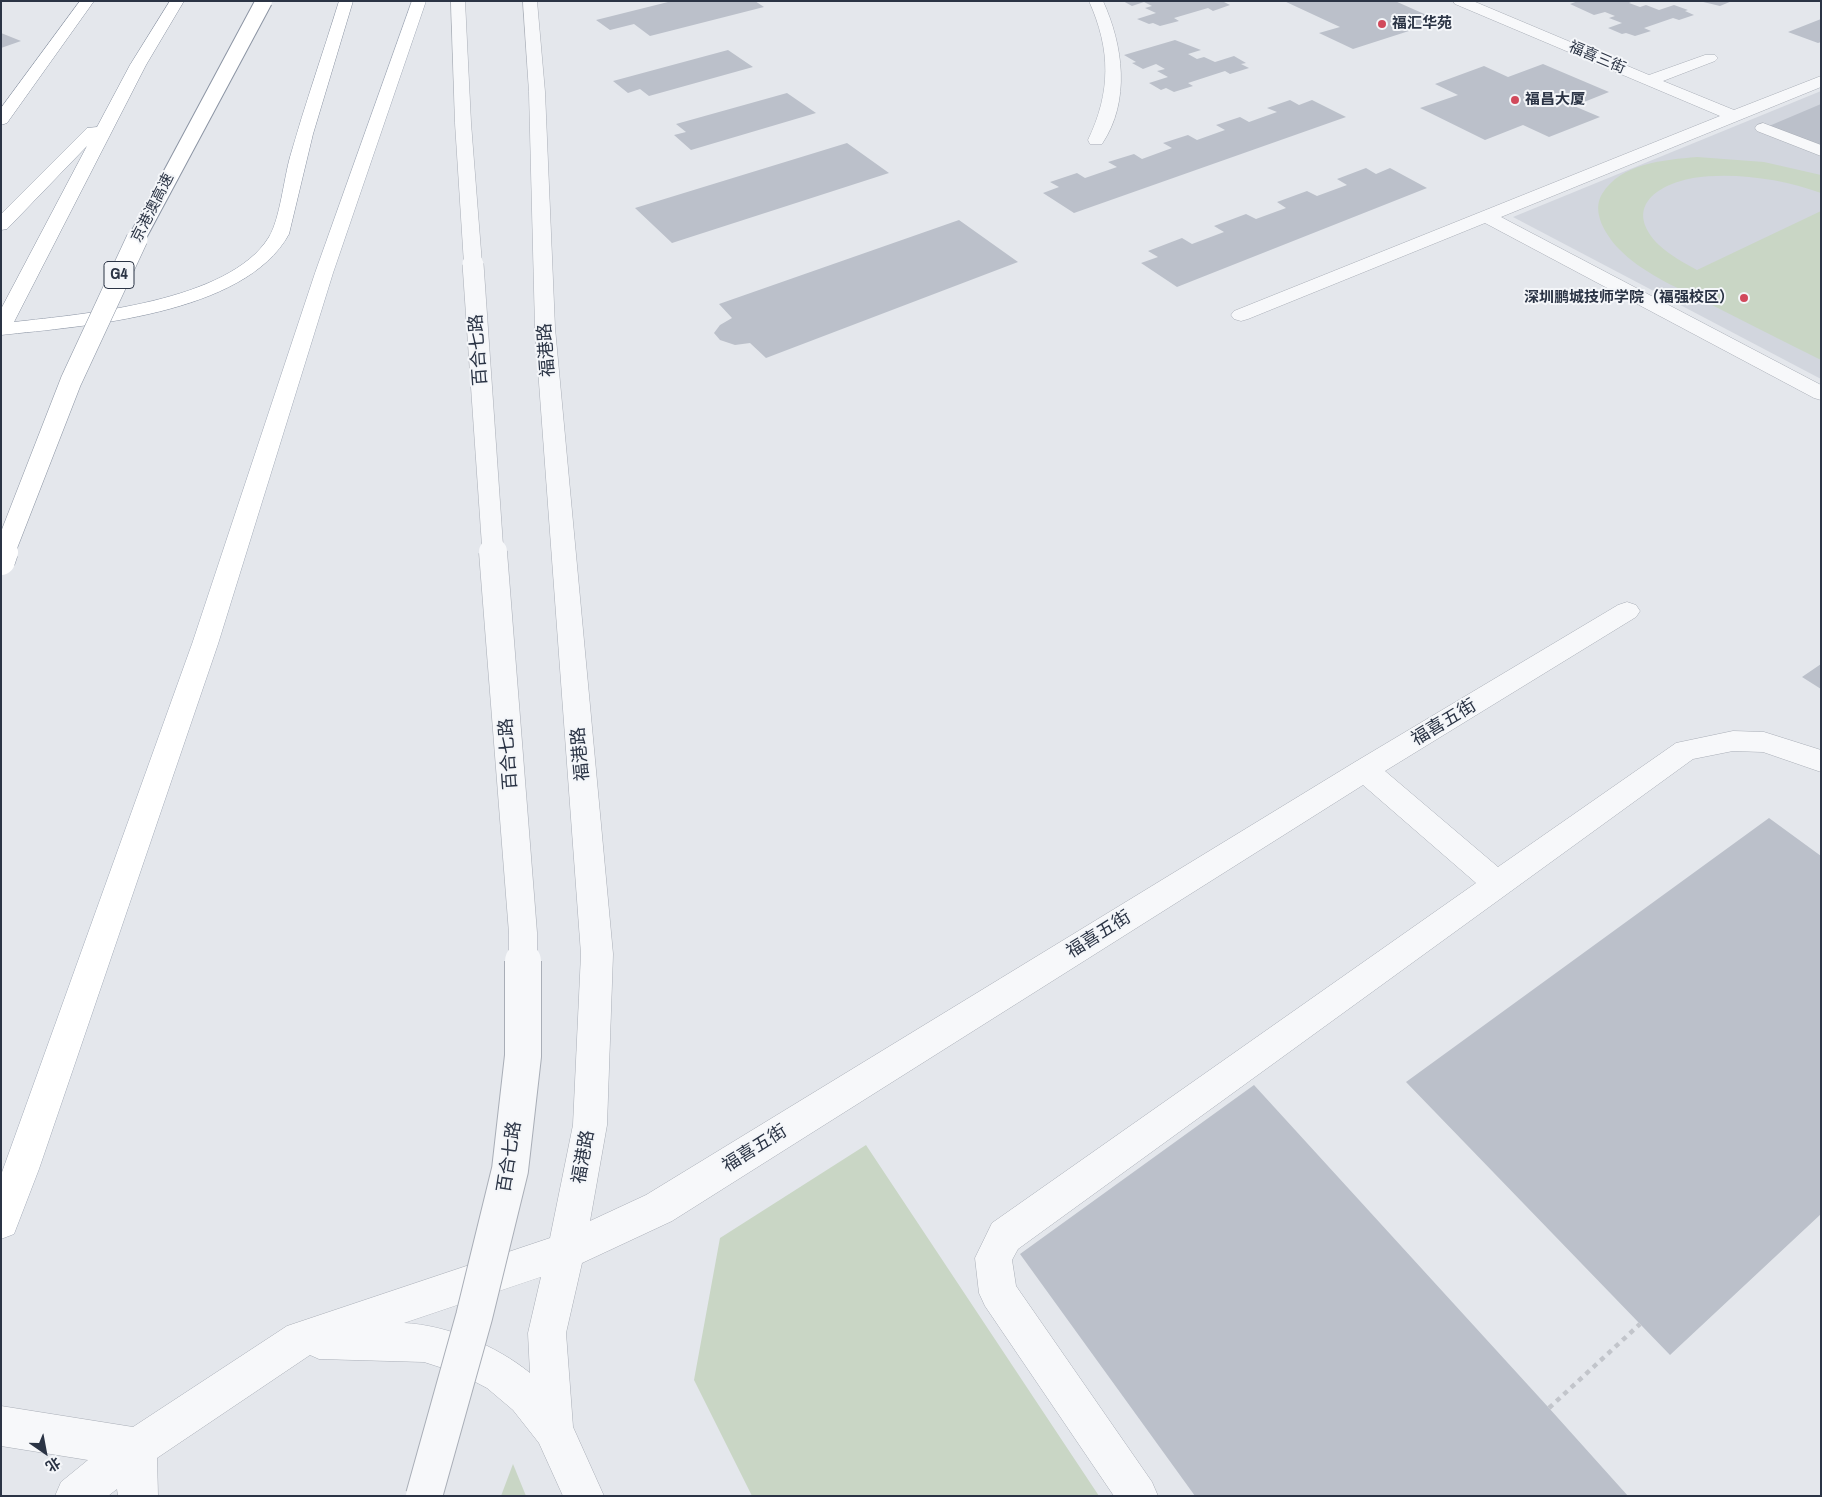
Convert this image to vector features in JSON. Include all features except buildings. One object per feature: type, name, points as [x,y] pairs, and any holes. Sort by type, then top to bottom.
[{"type":"main road","points":[[1,120],[87,1]]},
{"type":"main road","points":[[1,328],[138,64],[177,1]]},
{"type":"main road","name":"京港澳高速","points":[[1,562],[75,373],[119,275],[181,154],[264,1]]},
{"type":"main road","points":[[1,328],[119,315],[168,304],[203,292],[232,278],[265,255],[275,242],[286,219],[292,180],[346,1]]},
{"type":"main road","points":[[1,1221],[25,1159],[205,644],[318,292],[419,1]]},
{"type":"main road","points":[[138,64],[148,19]]},
{"type":"main road","points":[[1,225],[114,111]]},
{"type":"street","name":"百合七路","points":[[424,1496],[474,1317],[510,1170],[523,1056],[523,933],[486,462],[463,123],[458,1]]},
{"type":"street","name":"福港路","points":[[530,1],[537,92],[545,328],[597,954],[590,1125],[566,1251],[547,1333],[553,1429],[584,1496]]},
{"type":"street","points":[[1096,1],[1110,33],[1114,70],[1106,123],[1096,140]]},
{"type":"street","name":"福喜三街","points":[[1460,1],[1734,116]]},
{"type":"street","points":[[1650,80],[1710,58]]},
{"type":"street","points":[[1241,315],[1821,81]]},
{"type":"street","points":[[1763,128],[1821,151]]},
{"type":"street","points":[[1486,216],[1821,394]]},
{"type":"street","name":"福喜五街","points":[[75,1496],[138,1448],[300,1339],[566,1251],[660,1208],[1366,770],[1627,611]]},
{"type":"street","points":[[1138,1496],[998,1293],[994,1258],[1006,1236],[1686,750],[1733,741],[1764,742],[1821,761]]},
{"type":"street","points":[[1366,770],[1497,884]]},
{"type":"street","points":[[300,1339],[424,1343],[464,1356],[501,1374],[527,1396],[553,1429]]},
{"type":"street","points":[[1,1426],[138,1448],[138,1496]]},
{"type":"path","points":[[1549,1408],[1640,1324]]},
{"type":"shaded area","name":"深圳鹏城技师学院（福强校区）","points":[[1821,91],[1821,379],[1513,217]]},
{"type":"green space","points":[[1697,157],[1764,162],[1821,175],[1821,193],[1790,184],[1741,176],[1709,176],[1679,181],[1656,193],[1648,201],[1644,210],[1644,220],[1649,232],[1659,245],[1697,270],[1821,211],[1821,360],[1648,272],[1627,257],[1609,237],[1601,223],[1598,208],[1602,194],[1610,184],[1632,169],[1644,165]]},
{"type":"green space","points":[[866,1145],[1099,1496],[752,1496],[694,1380],[720,1238]]},
{"type":"green space","points":[[513,1464],[526,1496],[501,1496]]},
{"type":"place","name":"福汇华苑","points":[[1382,24]]},
{"type":"place","name":"福昌大厦","points":[[1515,100]]},
{"type":"place","name":"深圳鹏城技师学院（福强校区）","points":[[1744,298]]}]
